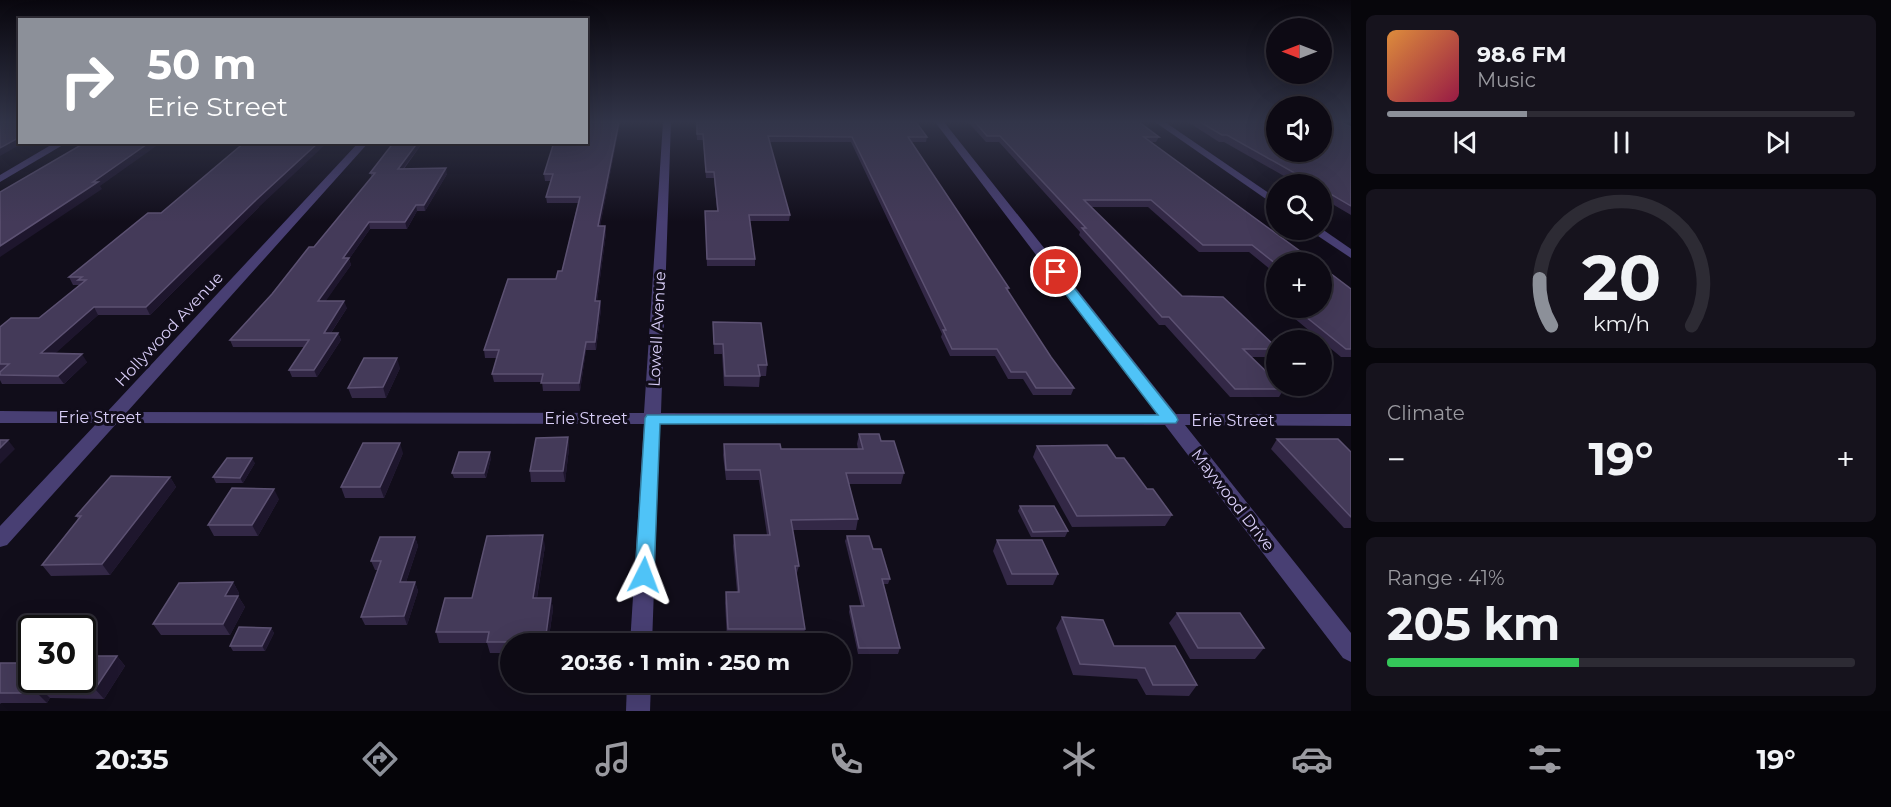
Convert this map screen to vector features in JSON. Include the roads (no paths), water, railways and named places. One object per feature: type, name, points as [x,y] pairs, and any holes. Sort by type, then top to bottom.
[{"type":"street","points":[[0,178],[41,155]]},
{"type":"street","name":"Hollywood Avenue","points":[[0,539],[352,155]]},
{"type":"street","name":"Lowell Avenue","points":[[642,633],[665,155]]},
{"type":"street","name":"Maywood Drive","points":[[965,155],[1351,651]]},
{"type":"street","points":[[1207,155],[1266,196]]},
{"type":"street","points":[[1330,240],[1351,254]]},
{"type":"street","name":"Erie Street","points":[[0,417],[1351,420]]},
{"type":"street","points":[[638,711],[639,693]]}]
